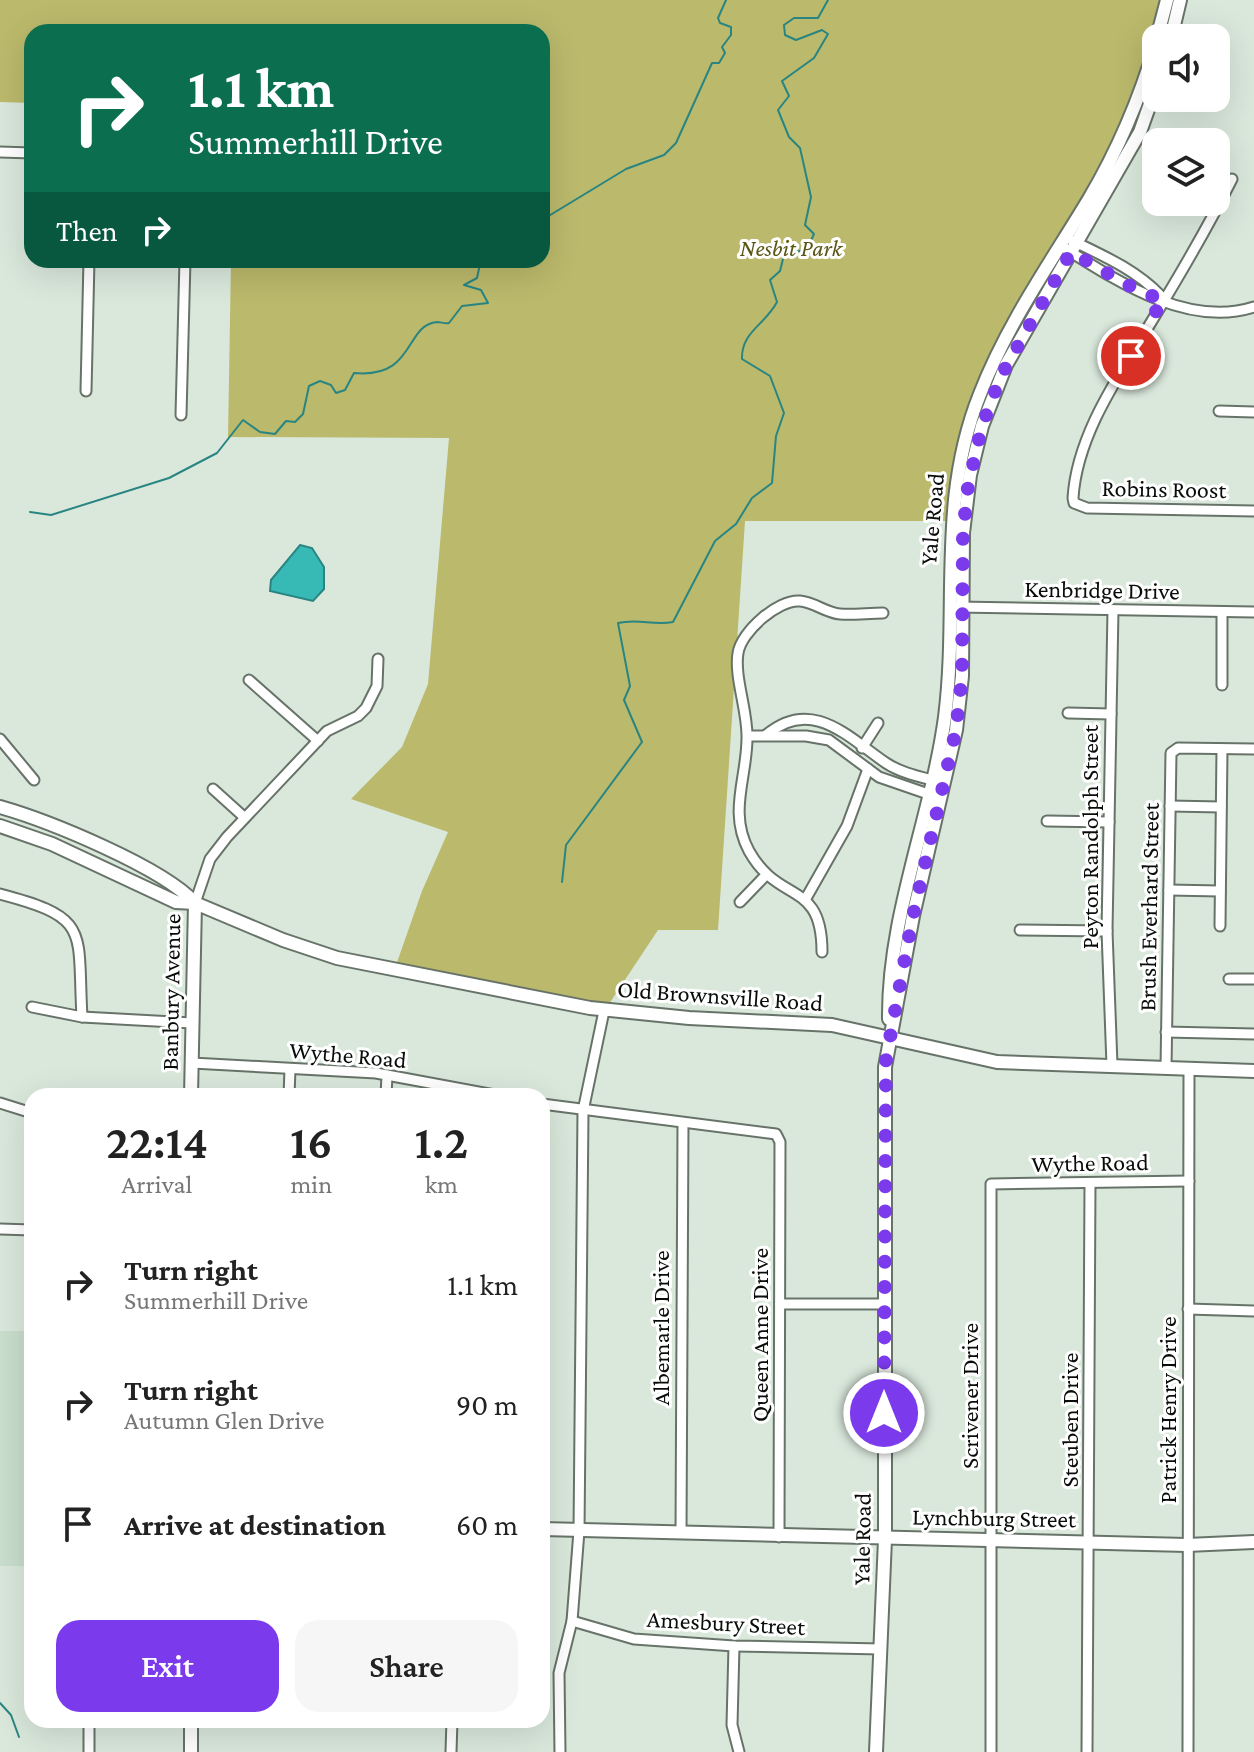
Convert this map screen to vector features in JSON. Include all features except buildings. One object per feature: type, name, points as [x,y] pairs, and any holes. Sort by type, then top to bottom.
[{"type":"main road","name":"Yale Road","points":[[1161,24],[1167,0]]},
{"type":"main road","points":[[1174,24],[1180,0]]},
{"type":"main road","name":"Yale Road","points":[[876,1752],[885,1539],[885,1083],[889,1038],[935,796],[961,694],[956,607],[964,514],[982,426],[1015,348],[1127,124],[1142,82]]},
{"type":"main road","name":"Yale Road","points":[[1068,244],[1140,132],[1147,112]]},
{"type":"main road","points":[[0,807],[86,840],[181,888],[195,903]]},
{"type":"main road","points":[[0,826],[52,844],[176,902],[195,903]]},
{"type":"main road","name":"Old Brownsville Road","points":[[195,903],[283,940],[337,958],[604,1011],[832,1025],[997,1062],[1254,1071]]},
{"type":"main road","name":"Banbury Avenue","points":[[191,1088],[195,903]]},
{"type":"main road","name":"Lynchburg Street","points":[[550,1529],[1187,1545],[1254,1542]]},
{"type":"main road","points":[[191,1728],[191,1752]]},
{"type":"street","points":[[0,152],[24,153]]},
{"type":"street","points":[[1163,299],[1199,243],[1232,179]]},
{"type":"street","points":[[1068,244],[1142,293],[1207,314],[1233,314],[1254,307]]},
{"type":"street","points":[[86,391],[89,268]]},
{"type":"street","points":[[181,415],[185,268]]},
{"type":"street","name":"Robins Roost","points":[[1163,299],[1094,424],[1077,473],[1074,503],[1087,508],[1254,511]]},
{"type":"street","points":[[1219,411],[1254,412]]},
{"type":"street","points":[[822,952],[821,920],[805,900],[766,875],[748,850],[738,813],[748,736],[737,654],[752,630],[776,609],[797,601],[840,614],[883,613]]},
{"type":"street","name":"Kenbridge Drive","points":[[956,607],[1254,612]]},
{"type":"street","name":"Peyton Randolph Street","points":[[1112,1065],[1107,931],[1113,610]]},
{"type":"street","points":[[1222,612],[1222,685]]},
{"type":"street","name":"Banbury Avenue","points":[[195,903],[210,859],[244,817],[327,731],[358,716],[366,708],[377,686],[378,659]]},
{"type":"street","points":[[249,680],[318,741]]},
{"type":"street","points":[[1068,713],[1111,714]]},
{"type":"street","points":[[766,735],[779,724],[820,721],[844,730],[896,769],[939,782]]},
{"type":"street","points":[[856,758],[878,723]]},
{"type":"street","points":[[748,736],[829,740],[893,783],[935,796]]},
{"type":"street","points":[[0,739],[34,780]]},
{"type":"street","name":"Brush Everhard Street","points":[[1166,1068],[1170,806],[1174,748],[1222,749]]},
{"type":"street","points":[[1220,926],[1222,749],[1254,749]]},
{"type":"street","points":[[805,900],[847,826],[868,769]]},
{"type":"street","points":[[213,789],[244,817]]},
{"type":"street","points":[[1170,806],[1221,807]]},
{"type":"street","points":[[1047,821],[1109,822]]},
{"type":"street","points":[[740,902],[766,875]]},
{"type":"street","points":[[1169,890],[1220,891]]},
{"type":"street","points":[[0,894],[42,905],[67,919],[78,936],[82,1017]]},
{"type":"street","points":[[1020,930],[1107,931]]},
{"type":"street","points":[[1229,979],[1254,979]]},
{"type":"street","points":[[32,1007],[82,1017],[192,1023]]},
{"type":"street","points":[[560,1752],[559,1673],[572,1621],[579,1531],[583,1111],[604,1011]]},
{"type":"street","points":[[1166,1032],[1254,1034]]},
{"type":"street","name":"Wythe Road","points":[[192,1063],[387,1075],[450,1088]]},
{"type":"street","name":"Patrick Henry Drive","points":[[1188,1752],[1189,1068]]},
{"type":"street","points":[[289,1088],[290,1069]]},
{"type":"street","points":[[386,1088],[387,1075]]},
{"type":"street","points":[[0,1103],[24,1110]]},
{"type":"street","points":[[550,1105],[683,1123]]},
{"type":"street","name":"Queen Anne Drive","points":[[683,1123],[746,1128],[776,1134],[781,1157],[779,1537]]},
{"type":"street","name":"Albemarle Drive","points":[[681,1533],[683,1123]]},
{"type":"street","name":"Wythe Road","points":[[991,1184],[1189,1181]]},
{"type":"street","name":"Steuben Drive","points":[[1087,1752],[1090,1183]]},
{"type":"street","name":"Scrivener Drive","points":[[991,1184],[991,1752]]},
{"type":"street","points":[[0,1229],[24,1230]]},
{"type":"street","points":[[780,1304],[884,1304]]},
{"type":"street","points":[[1188,1309],[1254,1311]]},
{"type":"street","name":"Amesbury Street","points":[[572,1621],[634,1639],[734,1646],[881,1649]]},
{"type":"street","points":[[734,1646],[732,1725],[739,1752]]},
{"type":"street","points":[[89,1728],[89,1752]]},
{"type":"street","points":[[451,1752],[452,1728]]},
{"type":"shaded area","points":[[0,1331],[24,1331],[24,1566],[0,1566]]},
{"type":"green space","name":"Nesbit Park","points":[[0,0],[1182,0],[1176,24],[1142,24],[1142,112],[1146,112],[1010,362],[988,415],[966,521],[745,521],[718,930],[658,930],[605,1010],[394,971],[422,891],[448,832],[351,799],[402,747],[428,684],[449,438],[228,437],[231,268],[550,268],[550,24],[24,24],[24,103],[0,102]]},
{"type":"water","points":[[300,545],[312,548],[324,567],[324,589],[313,601],[270,591],[271,580]]},
{"type":"waterway","points":[[550,215],[626,169],[664,155],[676,143],[712,63],[719,63],[725,53],[722,47],[731,35],[731,27],[720,23],[718,18],[726,0]]},
{"type":"waterway","points":[[562,882],[566,845],[642,742],[624,700],[630,686],[618,623],[673,622],[715,541],[736,524],[752,498],[772,483],[776,436],[784,413],[770,376],[742,359],[743,350],[749,335],[777,302],[770,280],[780,271],[784,255],[807,249],[814,234],[805,225],[811,197],[800,148],[789,137],[778,110],[789,96],[782,81],[814,58],[828,34],[822,30],[796,40],[785,35],[784,25],[794,18],[818,18],[828,0]]},
{"type":"waterway","points":[[30,512],[51,515],[169,478],[217,453],[243,420],[260,432],[275,434],[286,421],[295,422],[303,414],[309,386],[320,381],[331,385],[336,393],[345,390],[354,373],[374,373],[399,360],[427,325],[449,323],[462,306],[488,303],[481,290],[464,285],[477,278],[479,268]]},
{"type":"waterway","points":[[0,1703],[11,1715],[19,1737]]},
{"type":"route","points":[[884,1413],[886,1059],[913,916],[956,730],[961,694],[963,533],[975,454],[982,426],[1006,365],[1071,252],[1142,293],[1163,299],[1131,356]]}]
